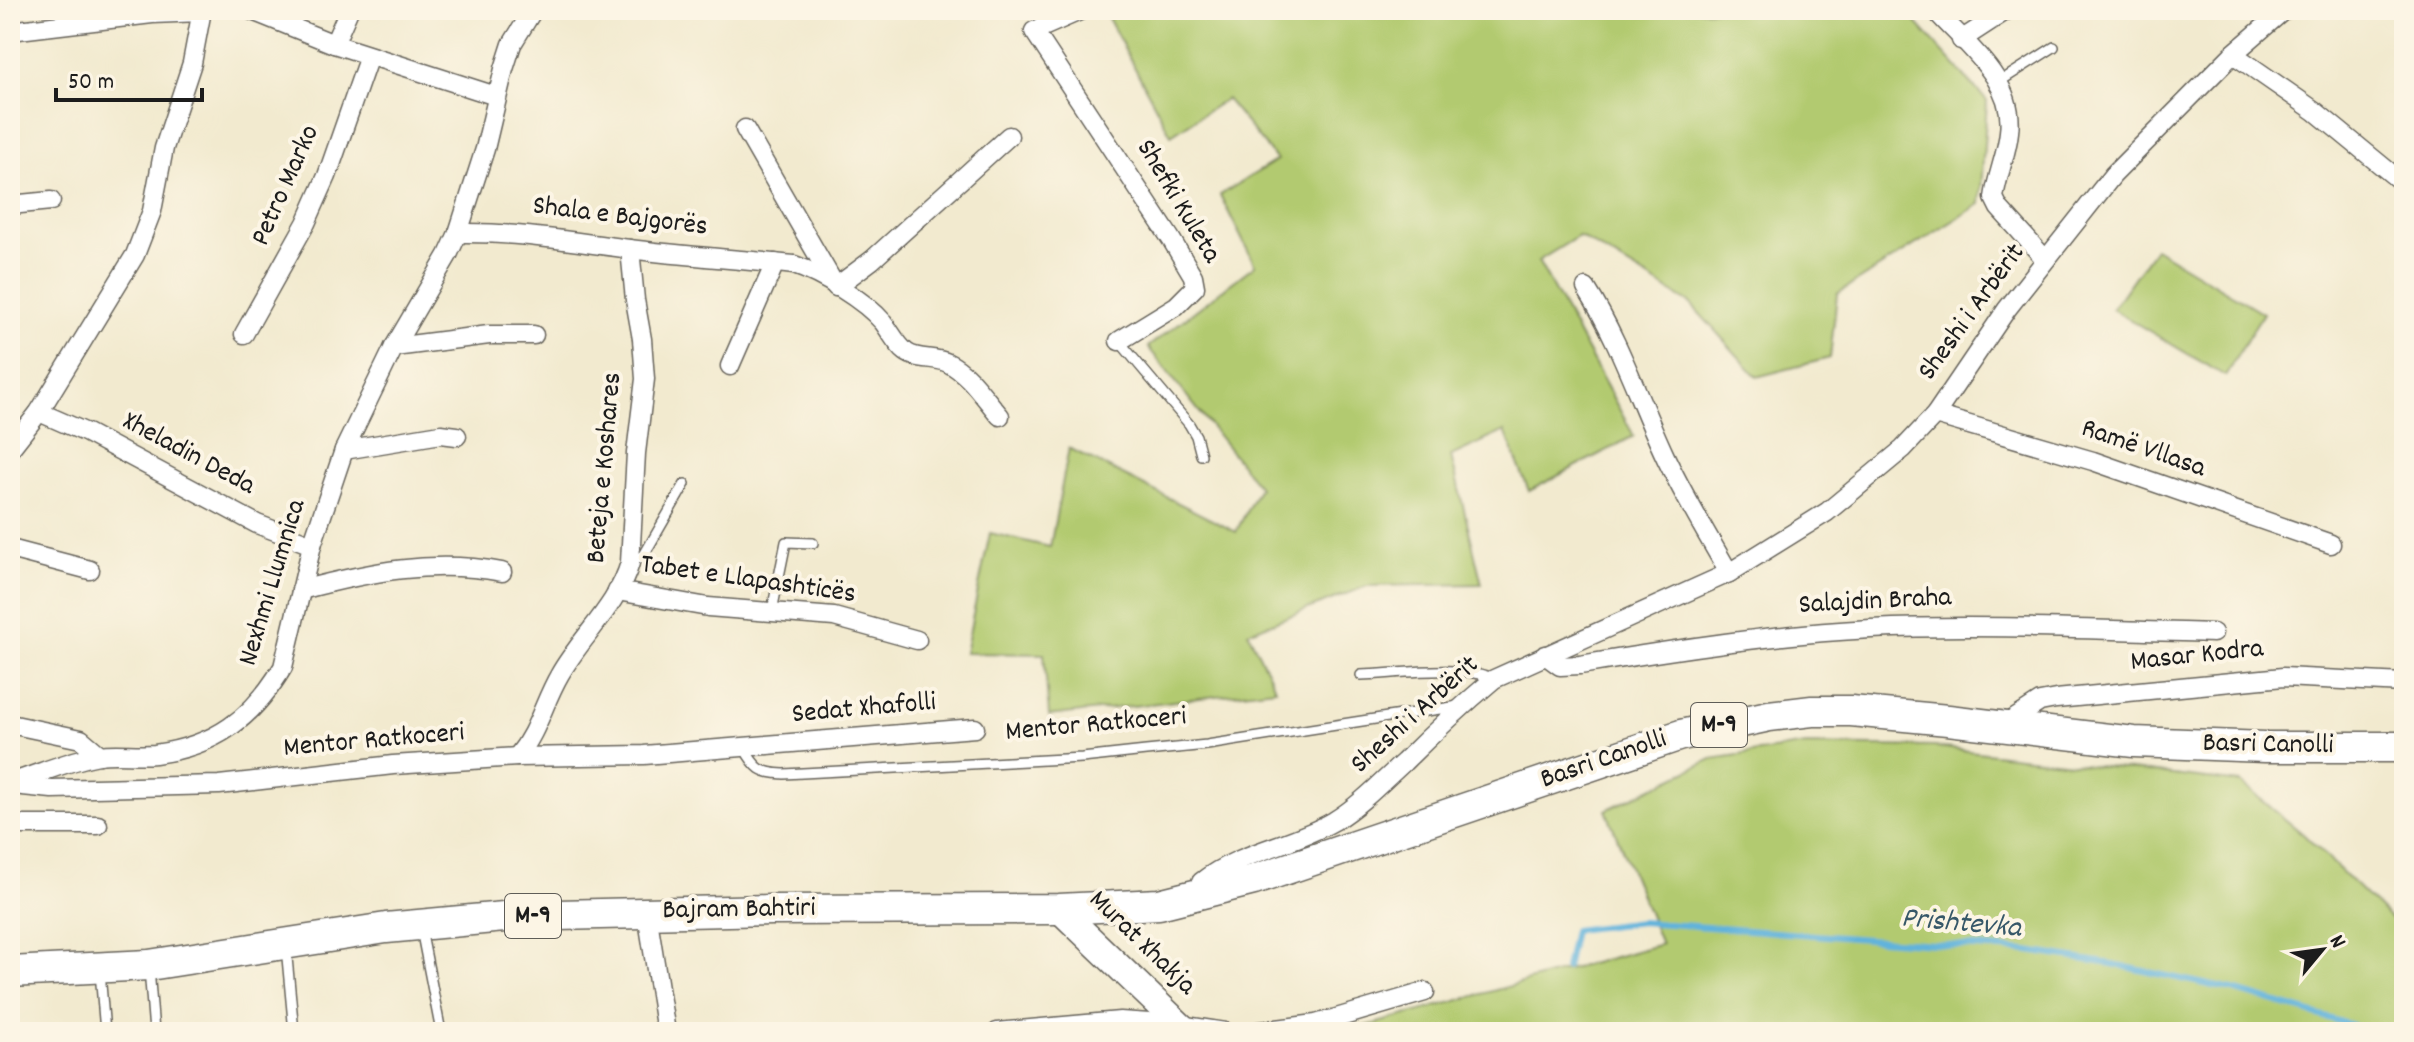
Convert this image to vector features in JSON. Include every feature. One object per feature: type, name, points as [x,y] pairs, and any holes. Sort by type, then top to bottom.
[{"type":"main road","name":"Basri Canolli","points":[[1059,909],[1134,907],[1199,896],[1280,872],[1632,751],[1723,724],[1812,711],[1851,711],[2160,744],[2404,747]]},
{"type":"main road","name":"Bajram Bahtiri","points":[[10,972],[149,965],[420,925],[515,916],[1059,909]]},
{"type":"street","points":[[250,10],[334,44],[496,96]]},
{"type":"street","points":[[334,44],[349,10]]},
{"type":"street","name":"Nexhmi Llumnica","points":[[10,784],[100,755],[152,754],[201,743],[239,722],[260,702],[283,667],[312,545],[344,450],[394,347],[458,233],[485,149],[496,96],[512,44],[533,10]]},
{"type":"street","name":"Shefki Kuleta","points":[[1082,10],[1034,31],[1171,239],[1193,276],[1195,287],[1176,306],[1119,341]]},
{"type":"street","points":[[1935,10],[1999,82],[2010,112],[2010,131],[1994,198],[1999,208],[2045,259]]},
{"type":"street","points":[[1961,40],[2007,10]]},
{"type":"street","name":"Sheshi i Arbërit","points":[[1199,896],[1201,882],[1215,871],[1331,823],[1357,805],[1494,679],[1729,573],[1827,512],[1903,449],[1935,415],[2007,309],[2139,146],[2233,54],[2284,10]]},
{"type":"street","points":[[10,31],[202,11],[192,63],[164,148],[144,234],[135,255],[39,412],[10,449]]},
{"type":"street","points":[[2233,54],[2315,111],[2404,184]]},
{"type":"street","name":"Petro Marko","points":[[244,334],[306,223],[327,176],[369,56]]},
{"type":"street","name":"Shala e Bajgorës","points":[[745,129],[836,287]]},
{"type":"street","points":[[836,287],[872,260],[1009,136]]},
{"type":"street","points":[[10,205],[51,201]]},
{"type":"street","name":"Shala e Bajgorës","points":[[458,233],[504,232],[630,249],[794,265],[811,271],[881,320],[905,352],[946,361],[955,367],[1000,416]]},
{"type":"street","name":"Beteja e Koshares","points":[[517,757],[532,738],[560,673],[626,577],[630,563],[636,453],[645,379],[630,249]]},
{"type":"street","points":[[730,366],[775,263]]},
{"type":"street","points":[[1586,288],[1622,355],[1665,456],[1729,573]]},
{"type":"street","points":[[394,347],[489,335],[534,335]]},
{"type":"street","name":"Xheladin Deda","points":[[39,412],[87,433],[257,524],[312,545]]},
{"type":"street","name":"Ramë Vllasa","points":[[1935,415],[2093,461],[2331,544]]},
{"type":"street","points":[[344,450],[441,434],[457,436]]},
{"type":"street","points":[[10,549],[90,570]]},
{"type":"street","points":[[301,590],[406,567],[471,566],[502,572]]},
{"type":"street","name":"Tabet e Llapashticës","points":[[617,591],[708,607],[834,617],[917,640]]},
{"type":"street","name":"Salajdin Braha","points":[[1545,655],[1560,666],[1580,665],[1702,644],[1869,629],[1964,627],[2213,633]]},
{"type":"street","name":"Masar Kodra","points":[[2003,726],[2040,702],[2056,699],[2283,677],[2404,683]]},
{"type":"street","points":[[10,724],[81,739],[100,755]]},
{"type":"street","name":"Sedat Xhafolli","points":[[751,748],[975,728]]},
{"type":"street","name":"Mentor Ratkoceri","points":[[10,784],[52,789],[219,785],[393,765],[751,748]]},
{"type":"street","points":[[10,825],[98,825]]},
{"type":"street","name":"Murat Xhakja","points":[[1059,909],[1183,1028],[1225,1032]]},
{"type":"street","points":[[647,913],[666,1032]]},
{"type":"street","points":[[1252,1032],[1316,1024],[1425,992]]},
{"type":"street","points":[[997,1032],[1120,1021],[1183,1028]]},
{"type":"lane","points":[[1999,82],[2054,47]]},
{"type":"lane","name":"Shefki Kuleta","points":[[1119,341],[1189,424],[1201,455]]},
{"type":"lane","points":[[630,563],[644,555],[685,484]]},
{"type":"lane","points":[[772,611],[786,542],[813,543]]},
{"type":"lane","points":[[1361,675],[1481,673],[1494,679]]},
{"type":"lane","name":"Mentor Ratkoceri","points":[[751,748],[753,763],[764,773],[784,774],[1023,761],[1207,745],[1463,705]]},
{"type":"lane","points":[[420,925],[441,1032]]},
{"type":"lane","points":[[285,944],[294,1032]]},
{"type":"lane","points":[[149,965],[154,1032]]},
{"type":"lane","points":[[99,968],[105,1032]]},
{"type":"green space","points":[[1130,10],[1905,10],[1987,101],[1980,204],[1837,294],[1830,358],[1757,377],[1691,304],[1579,236],[1538,261],[1634,436],[1529,491],[1505,431],[1451,456],[1482,584],[1367,586],[1248,632],[1276,689],[1049,716],[1044,654],[965,653],[990,533],[1050,547],[1069,448],[1236,532],[1259,487],[1148,347],[1255,265],[1220,195],[1277,160],[1226,99],[1171,135],[1108,18]]},
{"type":"green space","points":[[2155,248],[2263,313],[2225,376],[2112,309]]},
{"type":"green space","points":[[1806,745],[1935,747],[2241,783],[2303,834],[2404,932],[2404,1032],[1345,1032],[1661,944],[1606,810],[1712,759]]},
{"type":"waterway","name":"Prishtevka","points":[[1566,968],[1574,930],[1641,922],[2028,951],[2112,964],[2237,991],[2375,1032]]}]
